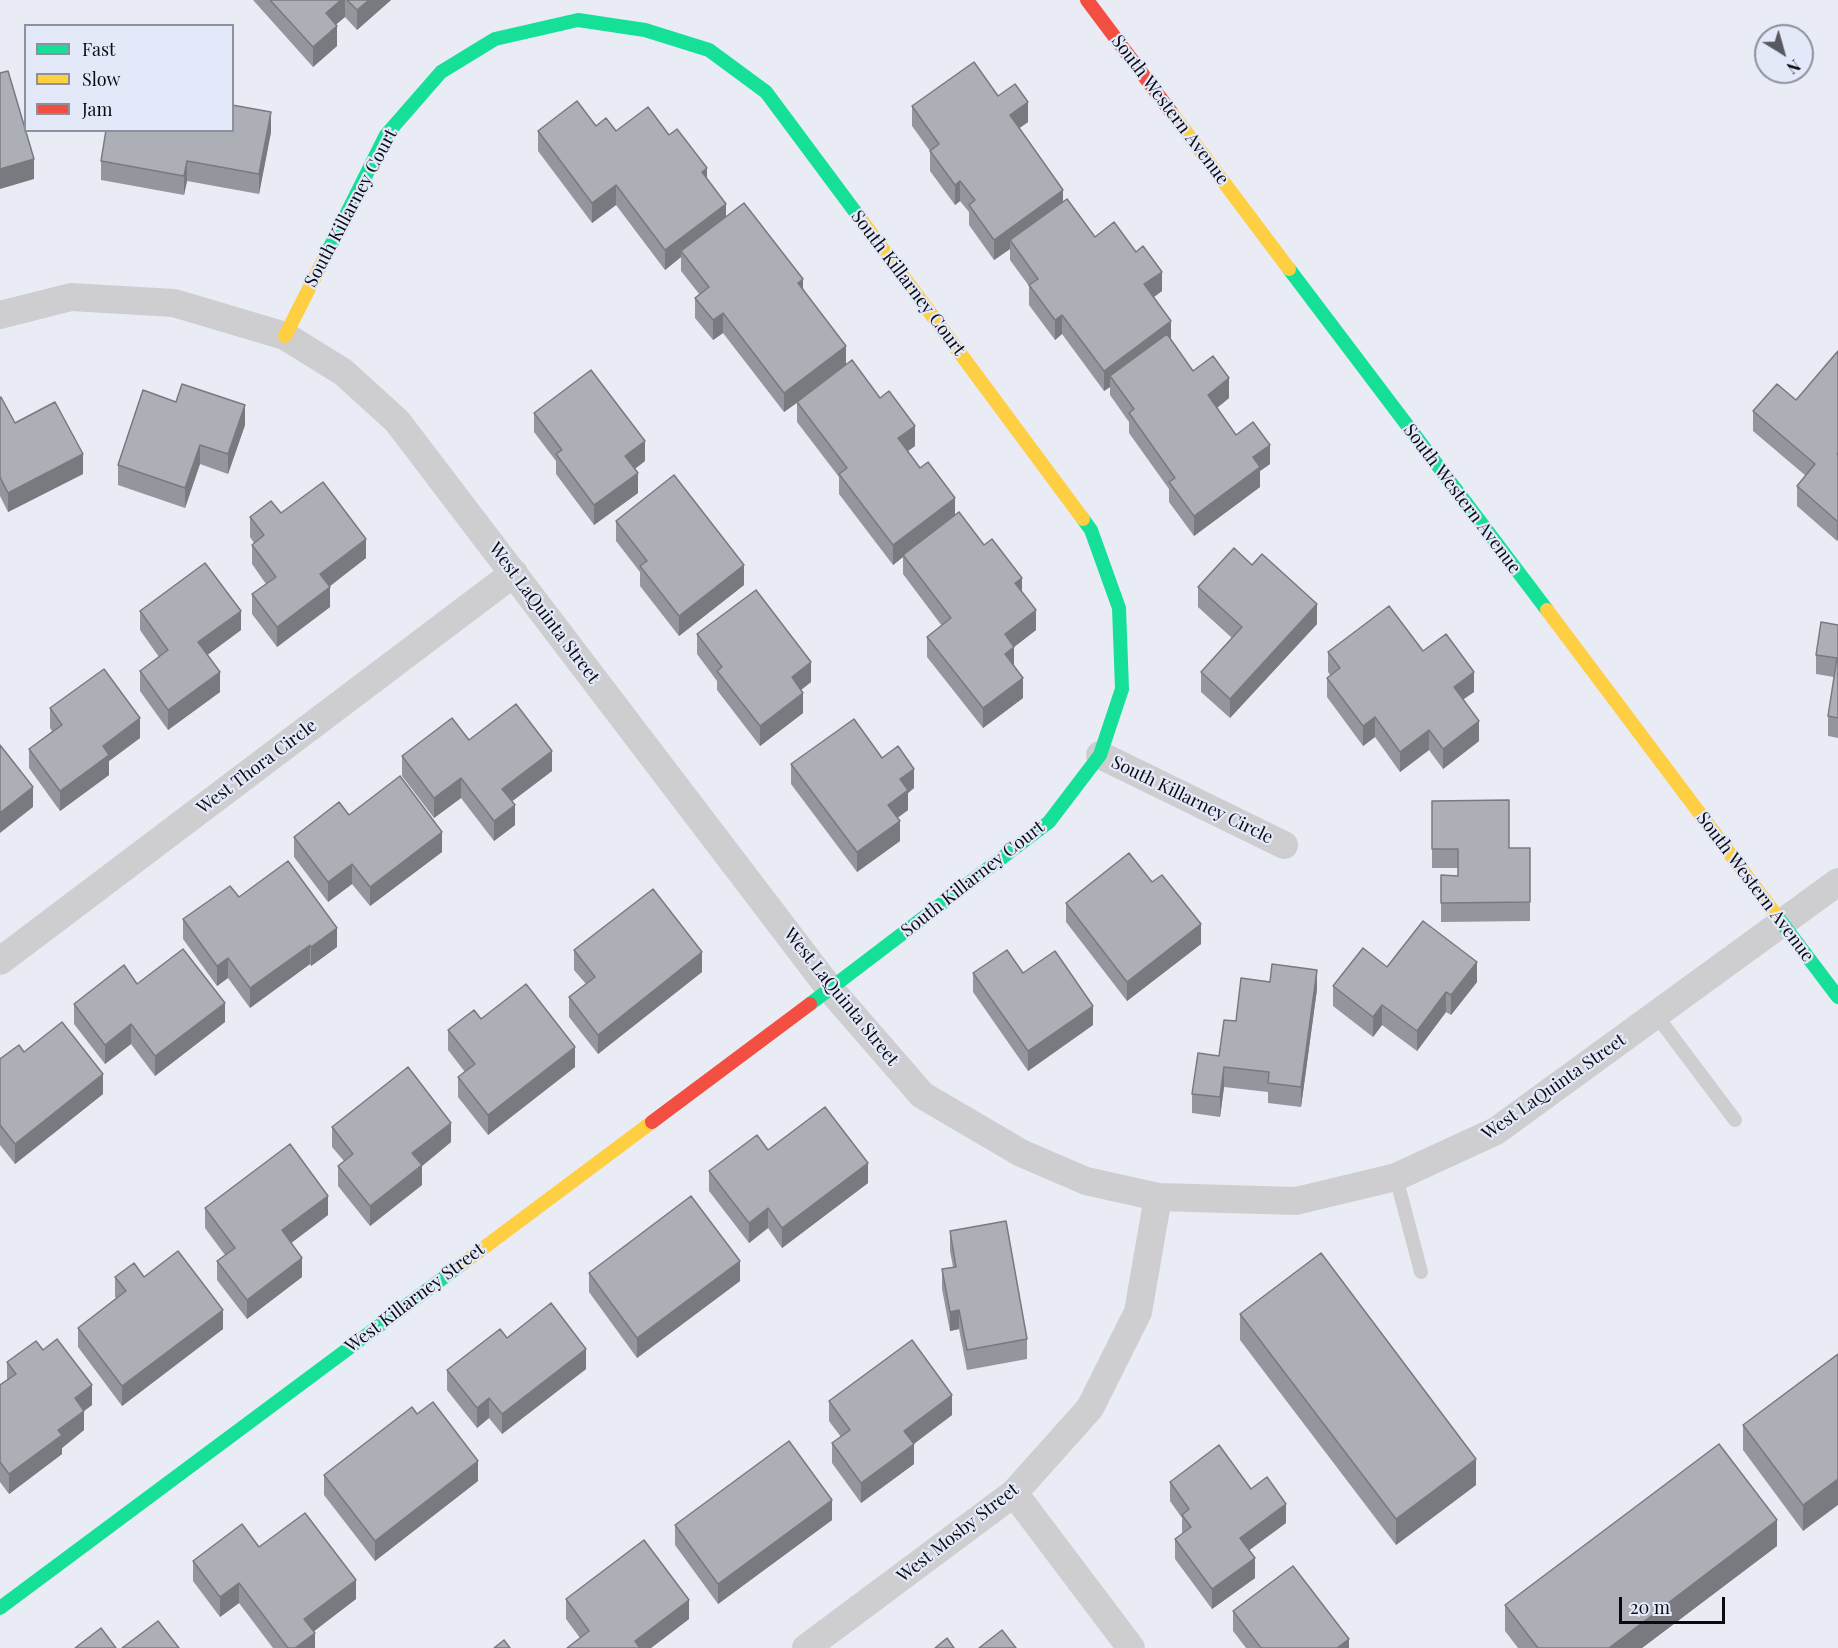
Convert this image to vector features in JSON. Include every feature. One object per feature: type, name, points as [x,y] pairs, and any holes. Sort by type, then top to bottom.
[{"type":"street","name":"South Western Avenue","points":[[1087,0],[1838,997]]},
{"type":"street","name":"South Killarney Court","points":[[285,336],[386,135],[441,72],[495,39],[578,20],[645,30],[709,50],[766,92],[1090,530],[1119,608],[1122,689],[1100,755],[1049,822],[830,989]]},
{"type":"street","name":"West LaQuinta Street","points":[[0,315],[71,297],[174,303],[285,336],[343,372],[397,421],[830,989],[922,1095],[1021,1154],[1086,1181],[1158,1197],[1296,1201],[1396,1178],[1496,1131],[1838,882]]},
{"type":"street","name":"West Thora Circle","points":[[0,961],[514,573]]},
{"type":"street","name":"South Killarney Circle","points":[[1100,755],[1284,845]]},
{"type":"street","name":"West Killarney Street","points":[[0,1608],[830,989]]},
{"type":"street","name":"West Mosby Street","points":[[806,1648],[1014,1493],[1090,1408],[1138,1312],[1158,1197]]},
{"type":"street","points":[[1014,1493],[1131,1648]]},
{"type":"lane","points":[[1656,1015],[1735,1120]]},
{"type":"lane","points":[[1396,1178],[1421,1272]]},
{"type":"building","points":[[270,0],[341,0],[326,13],[337,26],[313,47]]},
{"type":"building","points":[[347,0],[369,0],[357,10]]},
{"type":"building","points":[[974,62],[998,96],[1015,84],[1028,102],[1010,115],[1063,190],[994,240],[969,205],[975,200],[960,181],[955,185],[930,151],[939,144],[912,106]]},
{"type":"building","points":[[8,71],[24,132],[26,132],[34,159],[0,169],[0,73]]},
{"type":"building","points":[[577,101],[596,126],[606,118],[616,131],[648,107],[669,135],[677,129],[707,168],[702,172],[726,204],[665,250],[616,185],[592,203],[538,131]]},
{"type":"building","points":[[234,105],[271,112],[259,174],[187,161],[184,176],[101,161],[106,132],[234,132]]},
{"type":"building","points":[[1067,199],[1095,237],[1114,222],[1136,252],[1143,246],[1162,272],[1144,284],[1171,321],[1104,371],[1062,315],[1055,320],[1029,285],[1038,279],[1010,240]]},
{"type":"building","points":[[744,203],[803,279],[798,283],[846,346],[784,393],[723,313],[713,320],[695,298],[709,287],[681,251]]},
{"type":"building","points":[[1167,334],[1193,371],[1213,356],[1229,378],[1208,395],[1236,435],[1253,422],[1270,445],[1253,457],[1260,467],[1194,516],[1169,482],[1175,478],[1129,413],[1134,409],[1110,376]]},
{"type":"building","points":[[1838,351],[1837,521],[1797,486],[1815,464],[1753,411],[1777,384],[1796,400]]},
{"type":"building","points":[[852,360],[880,398],[889,391],[915,426],[898,438],[920,468],[928,462],[955,498],[893,545],[839,474],[847,468],[797,402]]},
{"type":"building","points":[[591,370],[645,441],[625,456],[638,473],[594,505],[556,454],[562,450],[534,413]]},
{"type":"building","points":[[182,384],[245,405],[228,454],[200,445],[185,488],[118,465],[143,390],[176,402]]},
{"type":"building","points":[[1,397],[15,423],[55,402],[83,454],[8,493],[0,477]]},
{"type":"building","points":[[674,475],[744,565],[679,616],[640,566],[647,561],[616,521]]},
{"type":"building","points":[[323,482],[366,539],[320,574],[330,587],[277,627],[252,594],[276,577],[252,545],[264,535],[250,517],[271,501],[281,513]]},
{"type":"building","points":[[959,512],[984,545],[992,539],[1022,578],[1015,583],[1036,610],[1005,634],[1014,647],[1005,654],[1023,678],[983,708],[927,637],[951,618],[903,555]]},
{"type":"building","points":[[1234,548],[1252,565],[1262,554],[1317,604],[1230,699],[1201,672],[1242,627],[1198,587]]},
{"type":"building","points":[[205,563],[241,611],[198,642],[220,672],[168,710],[140,671],[168,650],[140,611]]},
{"type":"building","points":[[756,590],[811,662],[792,677],[803,693],[760,726],[717,671],[722,667],[697,634]]},
{"type":"building","points":[[1389,606],[1423,651],[1446,634],[1474,672],[1454,687],[1479,721],[1443,749],[1429,730],[1400,752],[1375,717],[1363,726],[1327,678],[1340,668],[1328,652]]},
{"type":"building","points":[[1821,622],[1838,625],[1838,718],[1828,716],[1837,658],[1816,655]]},
{"type":"building","points":[[104,669],[140,718],[103,746],[109,755],[60,791],[29,749],[62,725],[50,708]]},
{"type":"building","points":[[516,704],[552,751],[502,789],[515,805],[494,821],[461,778],[434,798],[402,756],[452,718],[469,740]]},
{"type":"building","points":[[854,719],[882,758],[898,746],[914,769],[900,779],[908,790],[888,805],[900,821],[857,852],[791,764]]},
{"type":"building","points":[[0,745],[33,787],[0,813]]},
{"type":"building","points":[[400,776],[442,832],[370,887],[352,864],[328,882],[294,837],[339,802],[349,815]]},
{"type":"building","points":[[1509,800],[1509,848],[1530,848],[1530,902],[1441,903],[1441,875],[1458,876],[1458,849],[1432,849],[1432,801]]},
{"type":"building","points":[[1129,853],[1152,882],[1162,875],[1201,924],[1127,982],[1066,903]]},
{"type":"building","points":[[288,861],[337,928],[250,988],[228,958],[217,966],[183,919],[230,886],[239,897]]},
{"type":"building","points":[[653,889],[702,952],[598,1035],[569,997],[595,977],[574,950]]},
{"type":"building","points":[[1423,921],[1477,962],[1451,995],[1446,992],[1417,1031],[1382,1005],[1373,1017],[1333,986],[1363,948],[1387,967]]},
{"type":"building","points":[[183,949],[225,1003],[155,1056],[131,1024],[105,1045],[74,1004],[124,965],[137,984]]},
{"type":"building","points":[[1007,950],[1023,973],[1055,951],[1093,1006],[1028,1051],[973,973]]},
{"type":"building","points":[[1272,964],[1317,970],[1301,1087],[1268,1083],[1269,1072],[1224,1067],[1220,1097],[1192,1094],[1198,1053],[1219,1056],[1224,1020],[1236,1021],[1241,978],[1270,982]]},
{"type":"building","points":[[526,984],[575,1047],[488,1115],[458,1077],[475,1064],[448,1030],[474,1010],[481,1019]]},
{"type":"building","points":[[62,1022],[103,1074],[15,1144],[0,1125],[0,1059],[19,1045],[24,1052]]},
{"type":"building","points":[[408,1067],[451,1123],[412,1153],[422,1165],[370,1206],[338,1166],[353,1154],[332,1127]]},
{"type":"building","points":[[825,1107],[868,1163],[782,1228],[768,1208],[749,1223],[709,1171],[757,1135],[768,1150]]},
{"type":"building","points":[[290,1144],[328,1196],[282,1230],[302,1258],[247,1300],[217,1261],[235,1248],[205,1208]]},
{"type":"building","points":[[691,1196],[740,1261],[637,1338],[589,1273]]},
{"type":"building","points":[[1006,1221],[1027,1339],[967,1350],[959,1310],[950,1312],[942,1269],[956,1267],[950,1231]]},
{"type":"building","points":[[178,1251],[223,1310],[122,1386],[78,1328],[126,1291],[115,1277],[134,1263],[144,1277]]},
{"type":"building","points":[[1321,1253],[1476,1459],[1396,1519],[1240,1314]]},
{"type":"building","points":[[551,1303],[586,1349],[502,1414],[489,1398],[477,1408],[447,1370],[500,1329],[507,1338]]},
{"type":"building","points":[[57,1339],[92,1385],[75,1398],[84,1411],[58,1430],[62,1435],[9,1474],[0,1462],[0,1385],[16,1374],[7,1362],[36,1341],[43,1350]]},
{"type":"building","points":[[912,1340],[952,1395],[904,1431],[914,1444],[861,1483],[832,1443],[850,1430],[829,1401]]},
{"type":"building","points":[[1838,1354],[1838,1479],[1803,1505],[1743,1425]]},
{"type":"building","points":[[433,1402],[478,1461],[375,1541],[324,1475],[412,1407],[417,1414]]},
{"type":"building","points":[[789,1441],[832,1500],[718,1584],[675,1525]]},
{"type":"building","points":[[1719,1444],[1777,1520],[1609,1648],[1538,1648],[1505,1605]]},
{"type":"building","points":[[1219,1445],[1251,1489],[1267,1477],[1286,1504],[1240,1538],[1255,1558],[1212,1589],[1175,1539],[1191,1527],[1182,1515],[1189,1509],[1170,1482]]},
{"type":"building","points":[[305,1513],[356,1580],[304,1619],[315,1633],[295,1648],[288,1648],[239,1583],[220,1597],[193,1561],[242,1524],[259,1547]]},
{"type":"building","points":[[644,1540],[689,1600],[635,1641],[640,1648],[567,1648],[589,1631],[566,1599]]},
{"type":"building","points":[[1293,1566],[1349,1639],[1337,1648],[1261,1648],[1233,1611]]},
{"type":"building","points":[[158,1621],[179,1648],[122,1648]]},
{"type":"building","points":[[101,1628],[116,1648],[75,1648]]},
{"type":"building","points":[[1002,1630],[1016,1648],[979,1648]]},
{"type":"building","points":[[947,1638],[954,1648],[935,1648]]},
{"type":"building","points":[[504,1640],[510,1648],[494,1648]]},
{"type":"traffic: fast","points":[[326,255],[386,135],[441,72],[495,39],[578,20],[645,30],[709,50],[766,92],[862,221]]},
{"type":"traffic: fast","points":[[1289,269],[1547,610]]},
{"type":"traffic: fast","points":[[810,1004],[1049,822],[1100,755],[1122,689],[1119,608],[1091,530],[1083,519]]},
{"type":"traffic: fast","points":[[1776,915],[1838,997]]},
{"type":"traffic: fast","points":[[0,1608],[462,1264]]},
{"type":"traffic: slow","points":[[1171,112],[1289,269]]},
{"type":"traffic: slow","points":[[862,221],[1083,519]]},
{"type":"traffic: slow","points":[[285,336],[326,255]]},
{"type":"traffic: slow","points":[[1547,610],[1776,915]]},
{"type":"traffic: slow","points":[[462,1264],[652,1122]]},
{"type":"traffic: jam","points":[[1087,0],[1171,112]]},
{"type":"traffic: jam","points":[[652,1122],[810,1004]]}]
